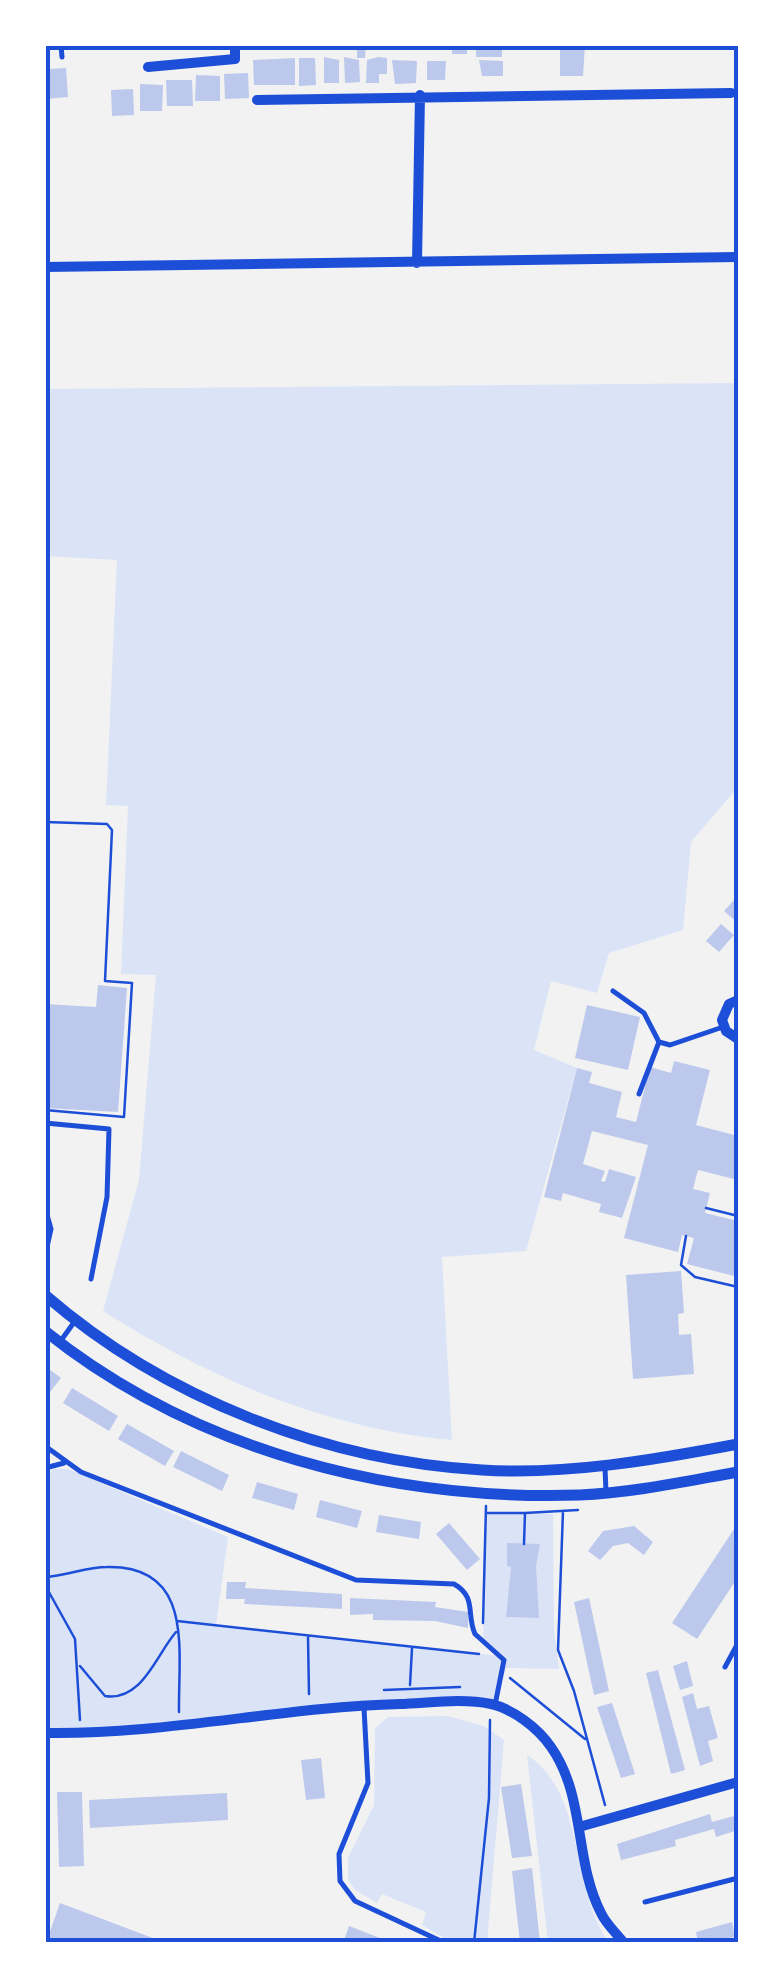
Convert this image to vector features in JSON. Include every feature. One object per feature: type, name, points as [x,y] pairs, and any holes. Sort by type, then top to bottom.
[{"type":"street","points":[[148,68],[235,59],[235,45]]},
{"type":"street","points":[[257,100],[731,93]]},
{"type":"street","points":[[417,263],[420,95]]},
{"type":"street","points":[[45,267],[738,257]]},
{"type":"street","points":[[738,1000],[724,1009],[723,1027],[738,1039]]},
{"type":"street","points":[[45,1295],[75,1321],[168,1382],[266,1424],[359,1450],[460,1468],[605,1465],[738,1444]]},
{"type":"street","points":[[45,1331],[96,1370],[214,1431],[322,1468],[453,1492],[486,1494],[606,1492],[738,1472]]},
{"type":"street","points":[[45,1733],[180,1726],[364,1705],[468,1701],[494,1704],[524,1720],[551,1746],[571,1786],[601,1915],[624,1943]]},
{"type":"street","points":[[579,1827],[738,1782]]},
{"type":"lane","points":[[61,45],[62,58]]},
{"type":"lane","points":[[613,990],[644,1013],[659,1042],[639,1094]]},
{"type":"lane","points":[[659,1042],[670,1044],[723,1027]]},
{"type":"lane","points":[[45,1123],[109,1128],[107,1197],[91,1279]]},
{"type":"lane","points":[[45,1208],[52,1229],[45,1256]]},
{"type":"lane","points":[[59,1342],[75,1321]]},
{"type":"lane","points":[[45,1446],[67,1464]]},
{"type":"lane","points":[[45,1468],[57,1462],[67,1464],[356,1580],[454,1584],[469,1595],[471,1626],[483,1642],[502,1656],[504,1674],[494,1704]]},
{"type":"lane","points":[[605,1465],[606,1492]]},
{"type":"lane","points":[[453,1492],[460,1468]]},
{"type":"lane","points":[[725,1667],[738,1643]]},
{"type":"lane","points":[[364,1705],[368,1783],[339,1854],[340,1881],[358,1903],[445,1943]]},
{"type":"lane","points":[[646,1902],[738,1878]]},
{"type":"path","points":[[45,822],[107,824],[112,830],[105,981],[132,984],[124,1118],[45,1110]]},
{"type":"path","points":[[706,1208],[738,1216]]},
{"type":"path","points":[[686,1236],[681,1264],[695,1278],[738,1286]]},
{"type":"path","points":[[483,1642],[486,1494]]},
{"type":"path","points":[[563,1494],[558,1650],[608,1818]]},
{"type":"path","points":[[486,1512],[525,1513],[524,1544]]},
{"type":"path","points":[[45,1577],[106,1567],[154,1578],[172,1595],[177,1621],[180,1726]]},
{"type":"path","points":[[45,1586],[69,1621],[78,1662],[79,1733]]},
{"type":"path","points":[[177,1621],[502,1656]]},
{"type":"path","points":[[78,1662],[105,1696],[124,1696],[143,1680],[177,1631]]},
{"type":"path","points":[[308,1636],[309,1699]]},
{"type":"path","points":[[410,1687],[412,1646]]},
{"type":"path","points":[[504,1674],[586,1739]]},
{"type":"path","points":[[474,1943],[494,1704]]},
{"type":"path","points":[[571,1786],[598,1779]]},
{"type":"shaded area","points":[[738,383],[738,787],[691,842],[683,930],[609,953],[597,993],[551,981],[534,1050],[577,1068],[526,1251],[442,1257],[452,1440],[359,1424],[270,1396],[185,1358],[103,1311],[139,1180],[156,975],[121,974],[128,806],[106,805],[117,560],[45,556],[45,389]]},
{"type":"shaded area","points":[[53,1469],[68,1469],[228,1537],[216,1625],[501,1656],[483,1642],[486,1513],[553,1514],[554,1629],[559,1669],[506,1668],[495,1705],[468,1701],[45,1733],[43,1551],[48,1485]]},
{"type":"shaded area","points":[[448,1716],[484,1726],[504,1740],[487,1943],[452,1943],[422,1925],[426,1912],[382,1894],[377,1903],[355,1890],[348,1879],[348,1858],[374,1805],[375,1728],[388,1717]]},
{"type":"shaded area","points":[[527,1755],[546,1772],[560,1794],[587,1895],[609,1943],[548,1943]]},
{"type":"building","points":[[357,45],[366,45],[365,58],[357,58]]},
{"type":"building","points":[[452,45],[467,45],[467,54],[452,54]]},
{"type":"building","points":[[476,45],[502,45],[502,57],[476,57]]},
{"type":"building","points":[[560,45],[585,45],[583,76],[560,76]]},
{"type":"building","points":[[48,46],[49,69],[66,68],[68,97],[45,99]]},
{"type":"building","points":[[324,57],[339,60],[339,83],[324,83]]},
{"type":"building","points":[[344,57],[359,60],[360,82],[345,83]]},
{"type":"building","points":[[295,58],[295,85],[254,85],[253,60]]},
{"type":"building","points":[[299,58],[315,58],[316,85],[299,86]]},
{"type":"building","points":[[387,58],[387,74],[379,74],[379,83],[366,83],[367,60]]},
{"type":"building","points":[[392,60],[417,61],[416,83],[395,84]]},
{"type":"building","points":[[479,60],[503,61],[503,76],[482,76]]},
{"type":"building","points":[[427,61],[446,61],[445,80],[427,80]]},
{"type":"building","points":[[248,73],[249,98],[225,99],[224,74]]},
{"type":"building","points":[[196,75],[220,76],[220,101],[195,101]]},
{"type":"building","points":[[166,80],[192,80],[193,106],[167,106]]},
{"type":"building","points":[[140,84],[163,85],[162,111],[140,111]]},
{"type":"building","points":[[133,89],[134,115],[112,116],[111,90]]},
{"type":"building","points":[[735,899],[738,901],[738,923],[724,911]]},
{"type":"building","points":[[721,924],[734,935],[719,952],[706,941]]},
{"type":"building","points":[[98,985],[127,988],[118,1112],[45,1108],[45,1004],[96,1007]]},
{"type":"building","points":[[587,1005],[640,1017],[628,1070],[575,1058]]},
{"type":"building","points":[[674,1061],[710,1070],[696,1125],[738,1136],[738,1180],[698,1170],[693,1189],[710,1193],[705,1213],[738,1221],[738,1277],[687,1264],[694,1238],[682,1235],[678,1252],[624,1238],[648,1145],[592,1131],[583,1164],[605,1171],[601,1181],[605,1182],[609,1169],[636,1177],[622,1218],[599,1212],[601,1204],[563,1193],[561,1201],[544,1197],[577,1068],[592,1072],[589,1083],[622,1092],[616,1117],[636,1122],[650,1067],[671,1073]]},
{"type":"building","points":[[681,1271],[684,1313],[678,1314],[679,1335],[691,1334],[694,1374],[633,1379],[626,1275]]},
{"type":"building","points":[[45,1366],[61,1378],[50,1392],[45,1388]]},
{"type":"building","points":[[72,1388],[118,1416],[109,1431],[63,1403]]},
{"type":"building","points":[[127,1424],[174,1451],[165,1466],[118,1439]]},
{"type":"building","points":[[181,1451],[229,1475],[222,1491],[173,1467]]},
{"type":"building","points":[[257,1482],[298,1494],[294,1510],[252,1498]]},
{"type":"building","points":[[320,1500],[362,1511],[357,1528],[316,1517]]},
{"type":"building","points":[[379,1515],[421,1522],[419,1539],[376,1532]]},
{"type":"building","points":[[449,1523],[480,1559],[467,1570],[436,1534]]},
{"type":"building","points":[[738,1523],[738,1577],[697,1639],[672,1623]]},
{"type":"building","points":[[634,1526],[653,1542],[644,1555],[628,1543],[613,1546],[600,1560],[588,1551],[603,1531]]},
{"type":"building","points":[[507,1543],[540,1544],[536,1566],[539,1618],[506,1617],[511,1567],[507,1566]]},
{"type":"building","points":[[227,1582],[246,1582],[245,1588],[342,1594],[342,1609],[244,1604],[245,1599],[226,1599]]},
{"type":"building","points":[[350,1598],[436,1602],[435,1607],[468,1612],[468,1628],[435,1621],[373,1620],[373,1614],[350,1615]]},
{"type":"building","points":[[589,1598],[609,1691],[594,1695],[574,1602]]},
{"type":"building","points":[[687,1661],[693,1686],[680,1690],[673,1666]]},
{"type":"building","points":[[658,1670],[685,1770],[671,1774],[646,1673]]},
{"type":"building","points":[[693,1693],[697,1709],[709,1706],[718,1738],[708,1741],[713,1761],[700,1766],[682,1697]]},
{"type":"building","points":[[612,1703],[635,1774],[621,1778],[597,1707]]},
{"type":"building","points":[[321,1758],[325,1798],[306,1800],[301,1760]]},
{"type":"building","points":[[521,1784],[532,1856],[512,1858],[501,1787]]},
{"type":"building","points":[[57,1792],[82,1792],[84,1866],[59,1867]]},
{"type":"building","points":[[227,1793],[228,1820],[90,1828],[89,1800]]},
{"type":"building","points":[[710,1814],[712,1822],[738,1815],[738,1830],[716,1837],[714,1829],[675,1840],[676,1846],[621,1860],[617,1844]]},
{"type":"building","points":[[532,1868],[540,1943],[520,1943],[512,1871]]},
{"type":"building","points":[[60,1903],[166,1943],[46,1943]]},
{"type":"building","points":[[732,1922],[735,1937],[698,1943],[696,1932]]},
{"type":"building","points":[[349,1926],[393,1943],[343,1943]]}]
